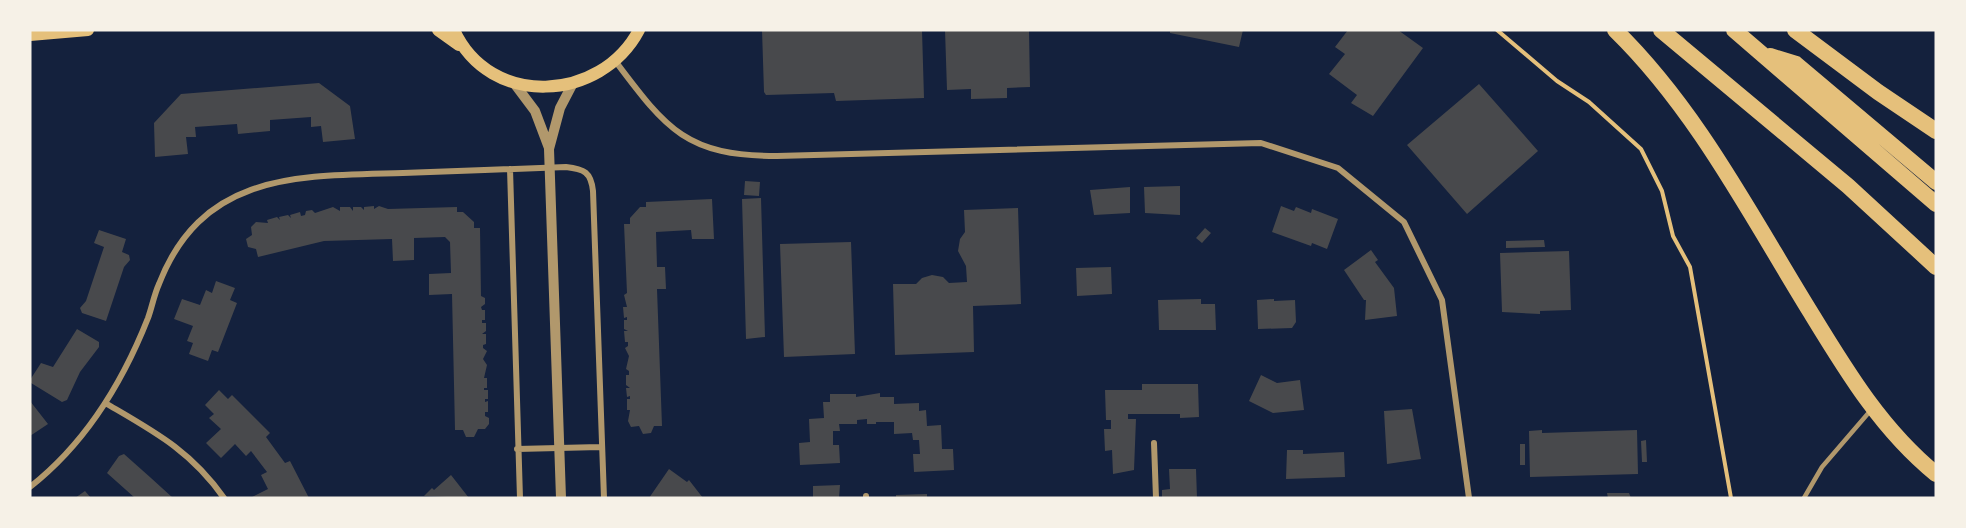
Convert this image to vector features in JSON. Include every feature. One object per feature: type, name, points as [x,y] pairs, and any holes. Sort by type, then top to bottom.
[{"type":"highway","points":[[1615,30],[1650,67],[1689,116],[1841,363],[1873,408],[1907,447],[1936,474]]},
{"type":"highway","points":[[1661,30],[1839,179],[1936,267]]},
{"type":"highway","points":[[1734,30],[1936,204]]},
{"type":"highway","points":[[1795,30],[1878,92],[1936,131]]},
{"type":"highway","points":[[1763,54],[1796,64],[1936,182]]},
{"type":"main road","points":[[30,35],[88,30]]},
{"type":"main road","points":[[438,30],[466,49]]},
{"type":"main road","points":[[454,30],[466,49],[480,64],[514,82],[541,87],[572,85],[595,76],[616,62],[632,44],[639,30]]},
{"type":"street","points":[[616,62],[649,106],[669,127],[702,147],[735,155],[777,156],[1261,143],[1338,168],[1404,222],[1442,300],[1469,498]]},
{"type":"street","points":[[514,82],[535,111],[549,148]]},
{"type":"street","points":[[561,498],[549,148],[560,108],[572,85]]},
{"type":"street","points":[[30,487],[49,472],[76,443],[107,404],[144,328],[167,264],[196,222],[212,209],[234,197],[289,179],[549,168],[582,169],[592,181],[600,447],[604,498]]},
{"type":"street","points":[[510,169],[520,498]]},
{"type":"street","points":[[107,404],[172,442],[201,469],[224,498]]},
{"type":"street","points":[[1154,443],[1156,498]]},
{"type":"street","points":[[517,449],[600,447]]},
{"type":"lane","points":[[1804,498],[1822,467],[1873,408]]},
{"type":"path","points":[[1497,30],[1557,81],[1589,102],[1641,149],[1662,191],[1673,236],[1690,267],[1731,498]]},
{"type":"building","points":[[762,30],[922,30],[924,98],[836,101],[834,93],[766,95],[764,92]]},
{"type":"building","points":[[945,30],[1029,30],[1030,87],[1007,88],[1007,98],[971,99],[971,89],[947,90]]},
{"type":"building","points":[[1170,30],[1243,30],[1239,47],[1170,33]]},
{"type":"building","points":[[1348,30],[1398,30],[1423,48],[1373,116],[1351,103],[1357,95],[1329,74],[1345,54],[1335,47]]},
{"type":"building","points":[[319,83],[350,106],[355,139],[323,142],[321,126],[311,127],[311,117],[270,120],[270,131],[238,134],[237,124],[195,127],[196,137],[186,137],[188,154],[155,157],[154,123],[181,94]]},
{"type":"building","points":[[1479,84],[1538,151],[1467,214],[1407,145]]},
{"type":"building","points":[[745,181],[760,182],[759,196],[744,195]]},
{"type":"building","points":[[1180,186],[1180,215],[1145,213],[1144,187]]},
{"type":"building","points":[[1130,187],[1130,213],[1094,215],[1090,190]]},
{"type":"building","points":[[761,198],[765,337],[746,339],[742,199]]},
{"type":"building","points":[[712,199],[714,239],[692,239],[691,230],[656,232],[657,267],[665,267],[666,289],[657,289],[662,426],[654,426],[651,433],[643,434],[639,426],[631,427],[628,421],[630,410],[627,410],[627,399],[630,399],[630,396],[627,397],[626,388],[630,388],[626,385],[626,375],[629,375],[626,369],[629,356],[625,348],[628,342],[625,342],[624,331],[628,331],[624,329],[624,320],[627,320],[627,317],[624,318],[623,307],[627,307],[624,295],[627,293],[624,224],[630,224],[630,218],[640,207],[646,207],[646,202]]},
{"type":"building","points":[[374,206],[374,209],[379,206],[388,209],[457,207],[457,212],[463,212],[474,222],[474,228],[480,228],[481,296],[485,298],[485,304],[481,307],[485,310],[485,320],[482,320],[482,323],[486,323],[486,331],[482,334],[486,334],[486,344],[483,348],[487,351],[483,359],[487,365],[484,378],[487,378],[487,388],[484,390],[488,390],[488,399],[485,399],[485,402],[488,401],[488,412],[485,412],[485,416],[489,418],[489,424],[485,429],[478,429],[474,437],[466,437],[463,430],[455,430],[452,294],[429,295],[429,274],[451,273],[450,242],[445,237],[414,238],[414,260],[393,261],[392,239],[324,241],[258,257],[256,249],[248,247],[246,239],[252,235],[251,227],[256,222],[268,223],[267,220],[277,217],[280,220],[279,217],[288,215],[291,218],[290,215],[300,212],[301,216],[305,215],[306,211],[312,210],[315,213],[333,207],[340,211],[340,207],[350,207],[353,211],[353,207],[361,207],[364,210],[364,207]]},
{"type":"building","points":[[1281,206],[1294,211],[1296,207],[1311,213],[1312,209],[1338,219],[1327,249],[1312,243],[1311,246],[1272,232]]},
{"type":"building","points":[[1018,208],[1021,304],[973,306],[974,352],[895,355],[893,284],[916,284],[922,278],[932,275],[943,277],[949,283],[967,282],[966,266],[958,251],[960,239],[965,232],[964,210]]},
{"type":"building","points":[[1205,228],[1211,233],[1202,243],[1196,238]]},
{"type":"building","points":[[99,230],[126,239],[122,252],[129,255],[130,260],[124,267],[106,321],[82,313],[80,308],[86,301],[104,247],[94,243]]},
{"type":"building","points":[[1544,240],[1545,247],[1506,248],[1506,241]]},
{"type":"building","points":[[851,242],[855,354],[784,357],[780,244]]},
{"type":"building","points":[[1371,250],[1378,260],[1375,262],[1394,288],[1397,316],[1365,320],[1366,300],[1344,270]]},
{"type":"building","points":[[1569,251],[1571,310],[1540,311],[1540,314],[1502,312],[1500,253]]},
{"type":"building","points":[[1111,267],[1112,294],[1077,296],[1076,268]]},
{"type":"building","points":[[216,281],[235,288],[230,300],[237,303],[218,352],[212,350],[208,361],[189,354],[193,343],[187,341],[193,326],[174,319],[182,299],[200,305],[206,290],[212,293]]},
{"type":"building","points":[[1201,299],[1201,304],[1215,304],[1216,330],[1159,330],[1158,300]]},
{"type":"building","points":[[1274,299],[1274,301],[1295,300],[1296,322],[1292,328],[1258,329],[1257,300]]},
{"type":"building","points":[[77,329],[99,342],[99,347],[80,372],[67,400],[62,402],[31,383],[30,380],[41,363],[53,367]]},
{"type":"building","points":[[1261,375],[1277,383],[1300,380],[1304,410],[1273,413],[1249,401]]},
{"type":"building","points":[[1142,384],[1198,384],[1199,417],[1180,418],[1180,414],[1128,414],[1128,419],[1136,419],[1134,470],[1113,474],[1112,450],[1105,451],[1104,429],[1111,429],[1111,420],[1106,420],[1105,390],[1142,390]]},
{"type":"building","points":[[219,390],[228,399],[232,395],[270,433],[266,437],[285,463],[290,461],[309,498],[250,498],[268,489],[261,475],[267,472],[251,451],[246,456],[235,444],[221,458],[206,443],[221,429],[209,418],[214,414],[205,405]]},
{"type":"building","points":[[880,393],[880,397],[894,397],[894,404],[919,403],[919,411],[926,410],[927,426],[941,425],[942,449],[953,449],[954,470],[914,472],[913,454],[920,454],[919,440],[913,440],[912,433],[894,434],[894,422],[867,424],[867,419],[857,420],[857,424],[839,424],[840,431],[833,431],[833,445],[839,445],[840,463],[800,465],[799,443],[810,442],[809,419],[824,418],[823,402],[830,402],[830,394],[856,394],[856,397]]},
{"type":"building","points":[[30,401],[48,424],[30,436]]},
{"type":"building","points":[[1412,409],[1421,459],[1387,464],[1384,411]]},
{"type":"building","points":[[1542,430],[1542,433],[1637,430],[1638,474],[1530,477],[1529,431]]},
{"type":"building","points":[[1646,440],[1647,462],[1642,462],[1641,441]]},
{"type":"building","points":[[1520,444],[1525,444],[1525,465],[1520,465]]},
{"type":"building","points":[[1287,450],[1303,450],[1303,454],[1344,452],[1345,477],[1286,479]]},
{"type":"building","points":[[124,454],[173,498],[135,498],[107,473],[119,456]]},
{"type":"building","points":[[669,469],[687,482],[689,480],[703,498],[649,498]]},
{"type":"building","points":[[1169,469],[1196,469],[1197,498],[1162,498],[1162,490],[1170,489]]},
{"type":"building","points":[[451,475],[469,498],[424,496],[432,488],[434,490]]},
{"type":"building","points":[[840,485],[839,498],[813,498],[813,486]]},
{"type":"building","points":[[85,491],[91,498],[75,498]]},
{"type":"building","points":[[1607,493],[1629,493],[1631,498],[1608,498]]},
{"type":"building","points":[[927,494],[927,498],[896,498],[896,495]]}]
